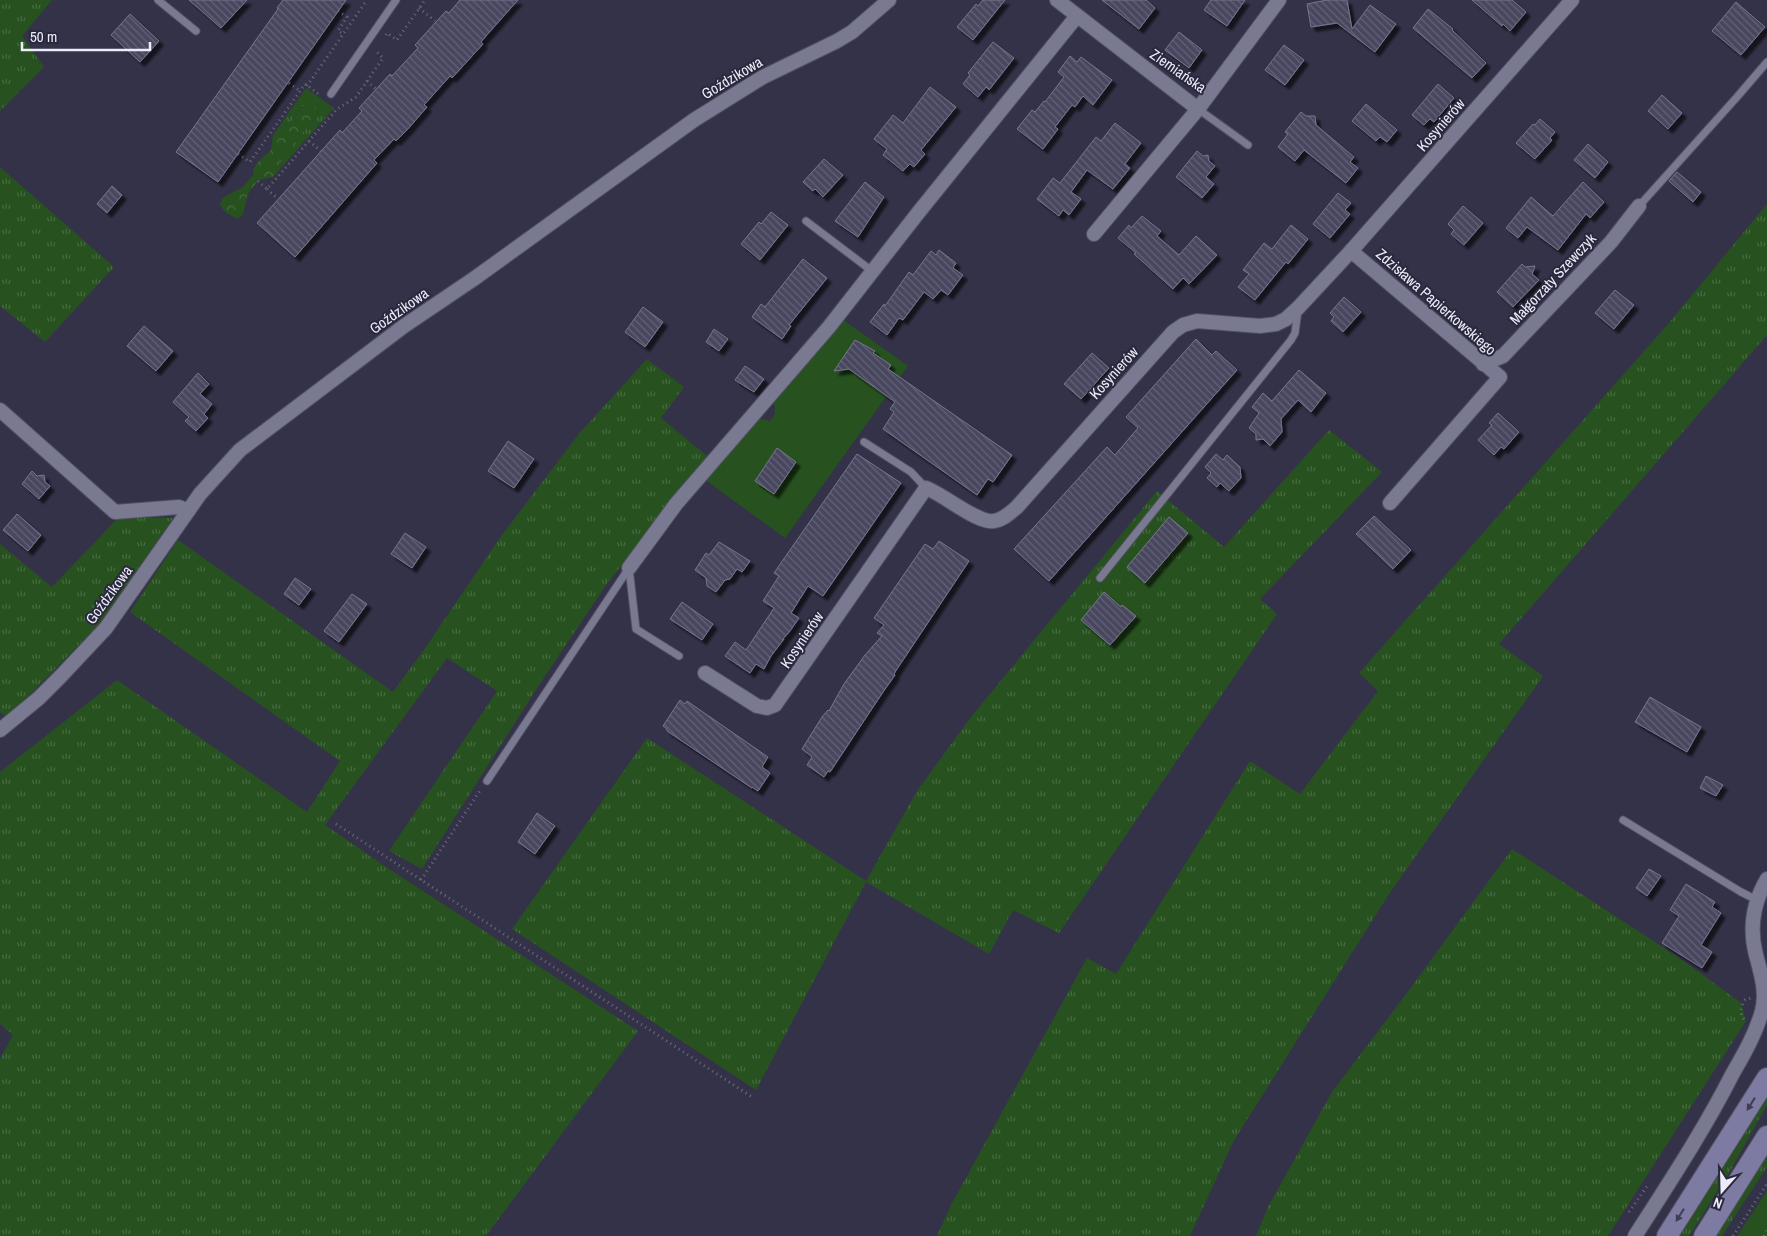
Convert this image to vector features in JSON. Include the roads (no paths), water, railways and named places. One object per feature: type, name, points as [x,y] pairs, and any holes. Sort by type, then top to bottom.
[{"type":"main road","points":[[1667,1236],[1767,1078]]},
{"type":"main road","points":[[1704,1236],[1767,1136]]},
{"type":"street","name":"Goździkowa","points":[[0,730],[39,698],[106,628],[205,488],[240,450],[404,326],[475,278],[694,120],[764,77],[837,41],[857,28],[889,0]]},
{"type":"street","name":"Ziemiańska","points":[[1057,0],[1198,109],[1279,0]]},
{"type":"street","name":"Kosynierów","points":[[706,673],[757,706],[767,708],[776,705],[926,488],[936,492],[983,521],[994,522],[1005,517],[1017,507],[1151,356],[1178,329],[1196,321],[1260,326],[1276,324],[1286,319],[1352,251],[1572,0]]},
{"type":"street","points":[[629,568],[676,504],[829,327],[1076,16]]},
{"type":"street","points":[[1094,234],[1198,109]]},
{"type":"street","name":"Małgorzaty Szewczyk","points":[[1483,364],[1503,356],[1611,242],[1639,206]]},
{"type":"street","name":"Zdzisława Papierkowskiego","points":[[1352,251],[1500,377],[1390,503]]},
{"type":"street","points":[[0,410],[116,512],[179,507],[188,511]]},
{"type":"street","points":[[1635,1236],[1710,1116],[1743,1054],[1761,1014],[1764,987],[1752,932],[1753,915],[1757,900],[1767,879]]},
{"type":"lane","points":[[158,0],[196,32]]},
{"type":"lane","points":[[331,94],[396,0]]},
{"type":"lane","points":[[1639,206],[1767,62]]},
{"type":"lane","points":[[1198,109],[1248,145]]},
{"type":"lane","points":[[806,220],[872,271]]},
{"type":"lane","points":[[1100,578],[1292,340],[1295,333],[1298,308]]},
{"type":"lane","points":[[864,442],[911,472],[926,488]]},
{"type":"lane","points":[[629,568],[636,629],[678,656]]},
{"type":"lane","points":[[487,781],[629,568]]},
{"type":"lane","points":[[1623,820],[1740,892],[1757,900]]}]
